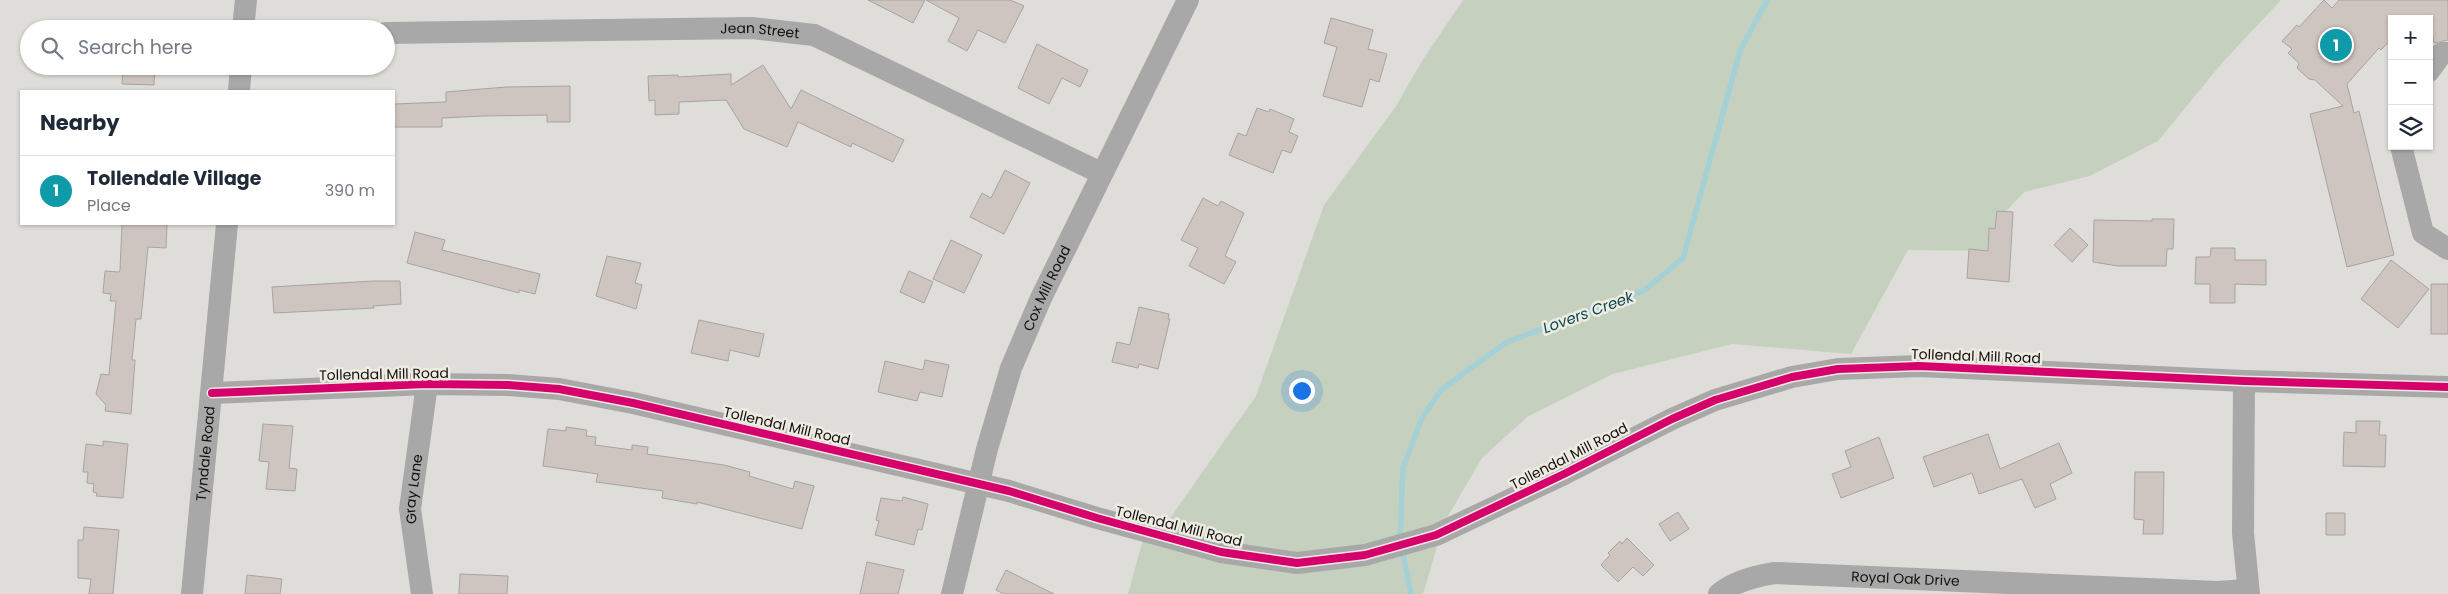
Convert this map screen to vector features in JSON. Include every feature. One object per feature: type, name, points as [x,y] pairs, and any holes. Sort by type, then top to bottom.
[{"type":"street","points":[[244,20],[246,0]]},
{"type":"street","name":"Cox Mill Road","points":[[952,594],[979,484],[1011,368],[1041,298],[1101,173],[1188,0]]},
{"type":"street","name":"Jean Street","points":[[395,33],[752,28],[814,35],[1101,173]]},
{"type":"street","points":[[2433,66],[2442,53],[2448,53]]},
{"type":"street","points":[[239,90],[240,75]]},
{"type":"street","points":[[2402,150],[2423,233],[2448,249]]},
{"type":"street","name":"Tyndale Road","points":[[192,594],[227,225]]},
{"type":"street","name":"Tollendal Mill Road","points":[[212,393],[427,384],[508,385],[559,389],[633,402],[979,484],[1221,552],[1298,563],[1365,555],[1436,535],[1564,474],[1694,408],[1737,392],[1792,377],[1862,367],[1919,366],[2244,381],[2448,386]]},
{"type":"street","name":"Royal Oak Drive","points":[[1719,594],[1748,579],[1775,573],[2024,589],[2248,592],[2243,533],[2244,381]]},
{"type":"street","name":"Gray Lane","points":[[422,594],[410,509],[427,384]]},
{"type":"green space","points":[[1463,0],[2281,0],[2222,63],[2158,141],[2090,176],[2024,192],[1999,219],[1999,251],[1908,250],[1851,354],[1732,344],[1613,374],[1527,417],[1482,458],[1444,523],[1423,594],[1128,594],[1144,536],[1170,518],[1256,396],[1324,205],[1396,106],[1422,61]]},
{"type":"building","points":[[868,0],[925,0],[913,23]]},
{"type":"building","points":[[926,0],[1010,0],[1024,6],[1005,43],[978,30],[967,51],[948,41],[959,18]]},
{"type":"building","points":[[2324,0],[2332,8],[2339,0],[2448,0],[2448,40],[2434,43],[2433,15],[2388,15],[2388,42],[2381,50],[2379,48],[2347,84],[2354,113],[2359,111],[2394,255],[2347,267],[2310,114],[2343,106],[2315,80],[2309,79],[2297,68],[2299,63],[2288,53],[2292,49],[2282,41],[2297,25],[2299,27]]},
{"type":"building","points":[[1331,18],[1373,30],[1368,49],[1387,54],[1379,82],[1370,79],[1362,107],[1323,96],[1337,47],[1324,43]]},
{"type":"building","points":[[1037,44],[1088,70],[1080,87],[1062,78],[1049,104],[1018,88]]},
{"type":"building","points":[[763,65],[791,109],[801,90],[904,140],[893,162],[852,143],[851,147],[798,122],[787,147],[744,129],[726,100],[679,102],[679,114],[655,115],[655,100],[649,101],[648,76],[678,75],[678,77],[731,74],[731,85]]},
{"type":"building","points":[[122,75],[155,75],[154,85],[122,84]]},
{"type":"building","points":[[570,86],[570,122],[547,122],[547,115],[483,116],[442,118],[442,127],[395,127],[395,104],[446,102],[446,92],[506,87]]},
{"type":"building","points":[[1257,108],[1269,112],[1270,109],[1294,119],[1289,132],[1298,136],[1291,153],[1282,150],[1273,173],[1229,155],[1238,133],[1246,136]]},
{"type":"building","points":[[1005,170],[1030,183],[1004,234],[970,217],[982,193],[991,198]]},
{"type":"building","points":[[1203,198],[1218,206],[1221,201],[1244,213],[1225,256],[1236,262],[1224,284],[1189,266],[1198,248],[1181,240]]},
{"type":"building","points":[[1997,211],[2013,212],[2009,282],[1967,278],[1969,249],[1988,251],[1989,228],[1995,229]]},
{"type":"building","points":[[2152,219],[2174,219],[2173,249],[2167,249],[2166,266],[2118,266],[2093,262],[2094,220],[2152,221]]},
{"type":"building","points":[[122,225],[167,225],[166,248],[148,247],[141,319],[136,319],[132,360],[135,360],[131,414],[105,411],[106,405],[96,394],[101,374],[109,375],[116,301],[110,301],[111,294],[103,293],[105,271],[119,272]]},
{"type":"building","points":[[2070,228],[2088,245],[2072,262],[2054,245]]},
{"type":"building","points":[[415,232],[445,240],[442,250],[540,274],[535,294],[519,290],[519,293],[407,263]]},
{"type":"building","points":[[951,240],[982,255],[964,293],[933,279]]},
{"type":"building","points":[[2211,248],[2235,248],[2235,260],[2266,260],[2266,285],[2235,284],[2235,303],[2210,303],[2210,284],[2195,284],[2196,257],[2210,257]]},
{"type":"building","points":[[607,256],[641,263],[635,283],[642,285],[636,309],[596,296]]},
{"type":"building","points":[[2391,260],[2429,289],[2398,328],[2361,299]]},
{"type":"building","points":[[909,271],[933,282],[924,303],[900,292]]},
{"type":"building","points":[[400,281],[401,304],[373,306],[374,308],[274,313],[272,287]]},
{"type":"building","points":[[2431,284],[2448,284],[2448,334],[2431,334]]},
{"type":"building","points":[[1139,307],[1169,314],[1168,319],[1170,319],[1158,369],[1139,364],[1138,368],[1112,362],[1117,342],[1130,345]]},
{"type":"building","points":[[699,320],[764,334],[759,357],[730,350],[728,361],[691,353]]},
{"type":"building","points":[[925,360],[949,365],[942,397],[920,392],[917,401],[878,392],[885,361],[923,370]]},
{"type":"building","points":[[2356,421],[2380,421],[2379,435],[2386,435],[2385,467],[2343,466],[2344,432],[2356,433]]},
{"type":"building","points":[[263,424],[293,426],[289,468],[297,469],[295,491],[266,489],[269,462],[259,461]]},
{"type":"building","points":[[566,427],[587,430],[586,436],[596,437],[595,445],[632,450],[632,445],[648,447],[647,454],[724,465],[750,472],[749,476],[793,489],[795,481],[814,486],[802,529],[697,502],[697,504],[662,498],[663,491],[596,482],[598,474],[543,466],[548,429],[566,431]]},
{"type":"building","points":[[1988,434],[2000,469],[2059,443],[2072,473],[2050,484],[2056,499],[2035,508],[2022,479],[1979,494],[1972,473],[1934,487],[1923,457]]},
{"type":"building","points":[[1879,437],[1894,478],[1841,498],[1832,474],[1851,467],[1845,451]]},
{"type":"building","points":[[103,441],[128,444],[123,498],[96,496],[97,493],[93,492],[94,484],[87,483],[88,472],[83,472],[86,444],[103,446]]},
{"type":"building","points":[[2135,472],[2164,472],[2163,534],[2143,534],[2144,520],[2134,519]]},
{"type":"building","points":[[903,497],[928,504],[922,530],[918,529],[914,545],[875,535],[879,521],[876,520],[881,498],[902,501]]},
{"type":"building","points":[[1678,512],[1689,529],[1670,541],[1659,524]]},
{"type":"building","points":[[2326,513],[2345,513],[2345,535],[2326,535]]},
{"type":"building","points":[[84,527],[119,530],[113,594],[89,594],[91,579],[78,578],[78,540],[83,540]]},
{"type":"building","points":[[1627,538],[1654,565],[1643,576],[1633,567],[1618,582],[1601,565],[1610,555],[1608,553],[1620,541],[1622,544]]},
{"type":"building","points":[[867,562],[904,570],[898,594],[860,594]]},
{"type":"building","points":[[1006,570],[1054,594],[1004,594],[996,590]]},
{"type":"building","points":[[460,574],[508,576],[507,594],[459,594]]},
{"type":"building","points":[[247,575],[282,579],[280,594],[245,594]]},
{"type":"waterway","name":"Lovers Creek","points":[[1400,540],[1403,468],[1422,418],[1441,390],[1507,342],[1645,290],[1683,258],[1740,51],[1767,0]]},
{"type":"waterway","name":"Lovers Creek","points":[[1402,549],[1411,594]]},
{"type":"cycle path","points":[[212,393],[427,384],[508,385],[559,389],[633,403],[1009,491],[1097,518],[1221,552],[1297,563],[1365,555],[1436,535],[1564,474],[1672,419],[1715,400],[1792,377],[1838,369],[1919,366],[2244,381],[2448,387]]},
{"type":"place","name":"Tollendale Village","points":[[2336,45]]}]
